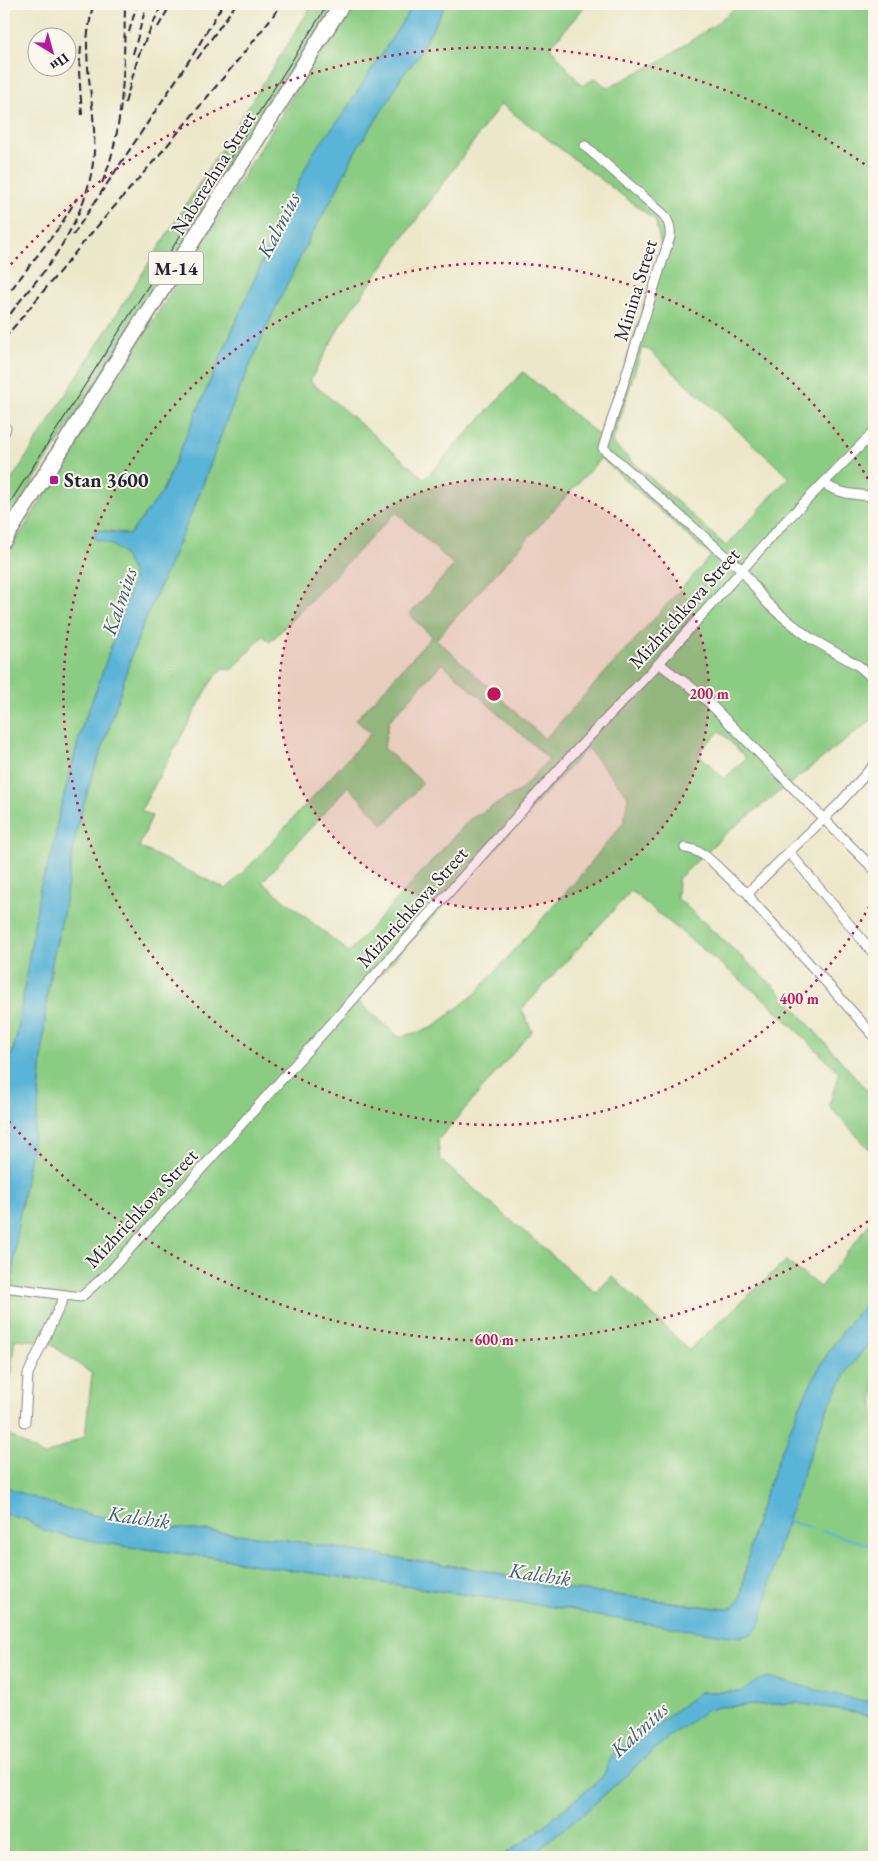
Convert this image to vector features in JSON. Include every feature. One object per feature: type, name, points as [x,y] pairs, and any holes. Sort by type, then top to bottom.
[{"type":"highway","name":"Naberezhna Street","points":[[4,537],[342,4]]},
{"type":"street","name":"Minina Street","points":[[585,146],[664,214],[671,229],[603,448],[742,570]]},
{"type":"street","name":"Mizhrichkova Street","points":[[65,1295],[81,1297],[110,1270],[570,757],[659,663],[783,524],[874,432]]},
{"type":"street","points":[[824,483],[831,488],[854,495],[874,496]]},
{"type":"street","points":[[742,570],[766,602],[795,627],[810,638],[859,666],[874,679]]},
{"type":"street","points":[[659,663],[667,671],[691,686],[701,695],[874,869]]},
{"type":"street","points":[[748,893],[874,765]]},
{"type":"street","points":[[685,848],[703,855],[737,886],[748,893],[753,902],[874,1036]]},
{"type":"street","points":[[789,852],[874,954]]},
{"type":"street","points":[[4,1287],[65,1295],[28,1374],[25,1422]]},
{"type":"green space","points":[[313,4],[335,4],[4,528],[4,492]]},
{"type":"green space","points":[[350,4],[414,4],[341,117],[312,155],[272,239],[161,494],[129,535],[97,530],[94,539],[110,544],[121,552],[134,578],[83,724],[59,814],[53,851],[40,888],[17,1034],[4,1088],[4,769],[6,761],[4,760],[4,553],[22,531]]},
{"type":"green space","points":[[446,4],[587,4],[550,47],[582,86],[596,78],[607,88],[657,63],[713,26],[740,4],[874,4],[874,718],[724,835],[678,879],[677,898],[779,991],[874,1098],[874,1154],[829,1106],[839,1072],[764,999],[631,891],[522,1009],[532,1031],[438,1140],[440,1160],[596,1293],[612,1276],[689,1350],[786,1261],[820,1287],[874,1218],[874,1295],[841,1334],[827,1355],[792,1423],[758,1514],[741,1596],[736,1605],[726,1609],[527,1583],[498,1573],[274,1538],[166,1527],[103,1517],[68,1510],[12,1490],[4,1484],[4,1432],[4,1369],[17,1230],[38,1109],[46,1005],[52,962],[62,919],[77,827],[91,779],[145,620],[196,503],[226,422],[267,326],[310,237],[332,199],[357,148],[389,100],[401,77],[418,57]],"holes":[[[501,104],[655,220],[662,249],[602,438],[523,372],[425,479],[310,381],[342,322]],[[642,348],[649,350],[789,477],[726,546],[612,443]],[[601,458],[711,556],[545,739],[436,639]],[[396,512],[454,565],[409,615],[432,636],[356,720],[371,733],[257,858],[226,889],[139,847],[152,816],[141,810],[211,682],[223,668],[232,670],[263,636],[270,642]],[[442,663],[549,759],[521,790],[470,819],[349,952],[262,882],[348,786],[384,825],[423,783],[384,748],[389,721]],[[720,731],[746,758],[724,779],[698,753]],[[587,748],[628,796],[624,822],[575,882],[475,994],[432,1028],[399,1037],[357,1000]],[[15,1339],[48,1342],[92,1374],[85,1436],[44,1456],[4,1432]]]},
{"type":"green space","points":[[874,1336],[874,1700],[860,1701],[741,1692],[700,1692],[633,1743],[615,1749],[603,1776],[531,1837],[501,1857],[4,1857],[4,1514],[27,1520],[43,1530],[69,1537],[122,1546],[234,1560],[249,1564],[575,1610],[593,1615],[743,1637],[770,1584],[779,1547],[826,1411],[848,1370]]},
{"type":"green space","points":[[796,1703],[850,1711],[874,1718],[874,1857],[529,1857],[582,1815],[664,1741],[703,1712],[718,1707]]},
{"type":"water","points":[[414,4],[446,4],[418,57],[401,77],[389,100],[357,148],[332,199],[310,237],[267,326],[226,422],[196,503],[145,620],[91,779],[77,827],[62,919],[52,962],[46,1005],[38,1109],[17,1230],[4,1369],[4,1088],[17,1034],[40,888],[53,851],[59,814],[83,724],[134,578],[121,552],[110,544],[94,539],[97,530],[129,535],[161,494],[272,239],[312,154],[341,117]]},
{"type":"water","points":[[874,1295],[874,1336],[848,1370],[826,1411],[779,1547],[761,1623],[755,1631],[748,1635],[729,1636],[593,1615],[575,1610],[249,1564],[234,1560],[122,1546],[69,1537],[43,1530],[27,1520],[4,1514],[4,1484],[13,1490],[68,1510],[103,1517],[166,1527],[274,1538],[469,1568],[498,1573],[527,1583],[554,1587],[721,1609],[732,1608],[737,1604],[741,1596],[758,1514],[792,1423],[827,1355],[841,1334]]},
{"type":"water","points":[[768,1677],[860,1701],[874,1700],[874,1718],[850,1711],[796,1703],[718,1707],[704,1712],[664,1741],[582,1815],[529,1857],[501,1857],[531,1837],[603,1776],[615,1749],[633,1743],[700,1692],[741,1692]]},
{"type":"waterway","points":[[785,1520],[812,1528]]},
{"type":"waterway","points":[[822,1531],[874,1546]]},
{"type":"tram line","points":[[4,512],[328,4]]},
{"type":"railway","points":[[4,324],[62,246],[76,219],[87,191],[94,148],[87,45],[93,4]]},
{"type":"railway","points":[[102,183],[115,141],[122,95],[125,4]]},
{"type":"railway","points":[[129,32],[137,4]]},
{"type":"railway","points":[[133,54],[144,14],[149,4]]},
{"type":"railway","points":[[125,103],[139,54],[162,4]]},
{"type":"railway","points":[[158,27],[171,4]]},
{"type":"railway","points":[[73,235],[194,53],[223,4]]},
{"type":"railway","points":[[197,59],[236,4]]},
{"type":"railway","points":[[4,339],[88,237],[166,147],[282,4]]},
{"type":"railway","points":[[81,47],[79,71],[82,115]]},
{"type":"railway","points":[[4,299],[60,226],[77,198]]},
{"type":"place","name":"Stan 3600","points":[[54,480]]},
{"type":"water label","name":"Kalmius","points":[[278,225]]},
{"type":"water label","name":"Kalmius","points":[[119,601]]},
{"type":"water label","name":"Kalchik","points":[[139,1517]]},
{"type":"water label","name":"Kalchik","points":[[540,1574]]},
{"type":"water label","name":"Kalmius","points":[[639,1729]]}]
